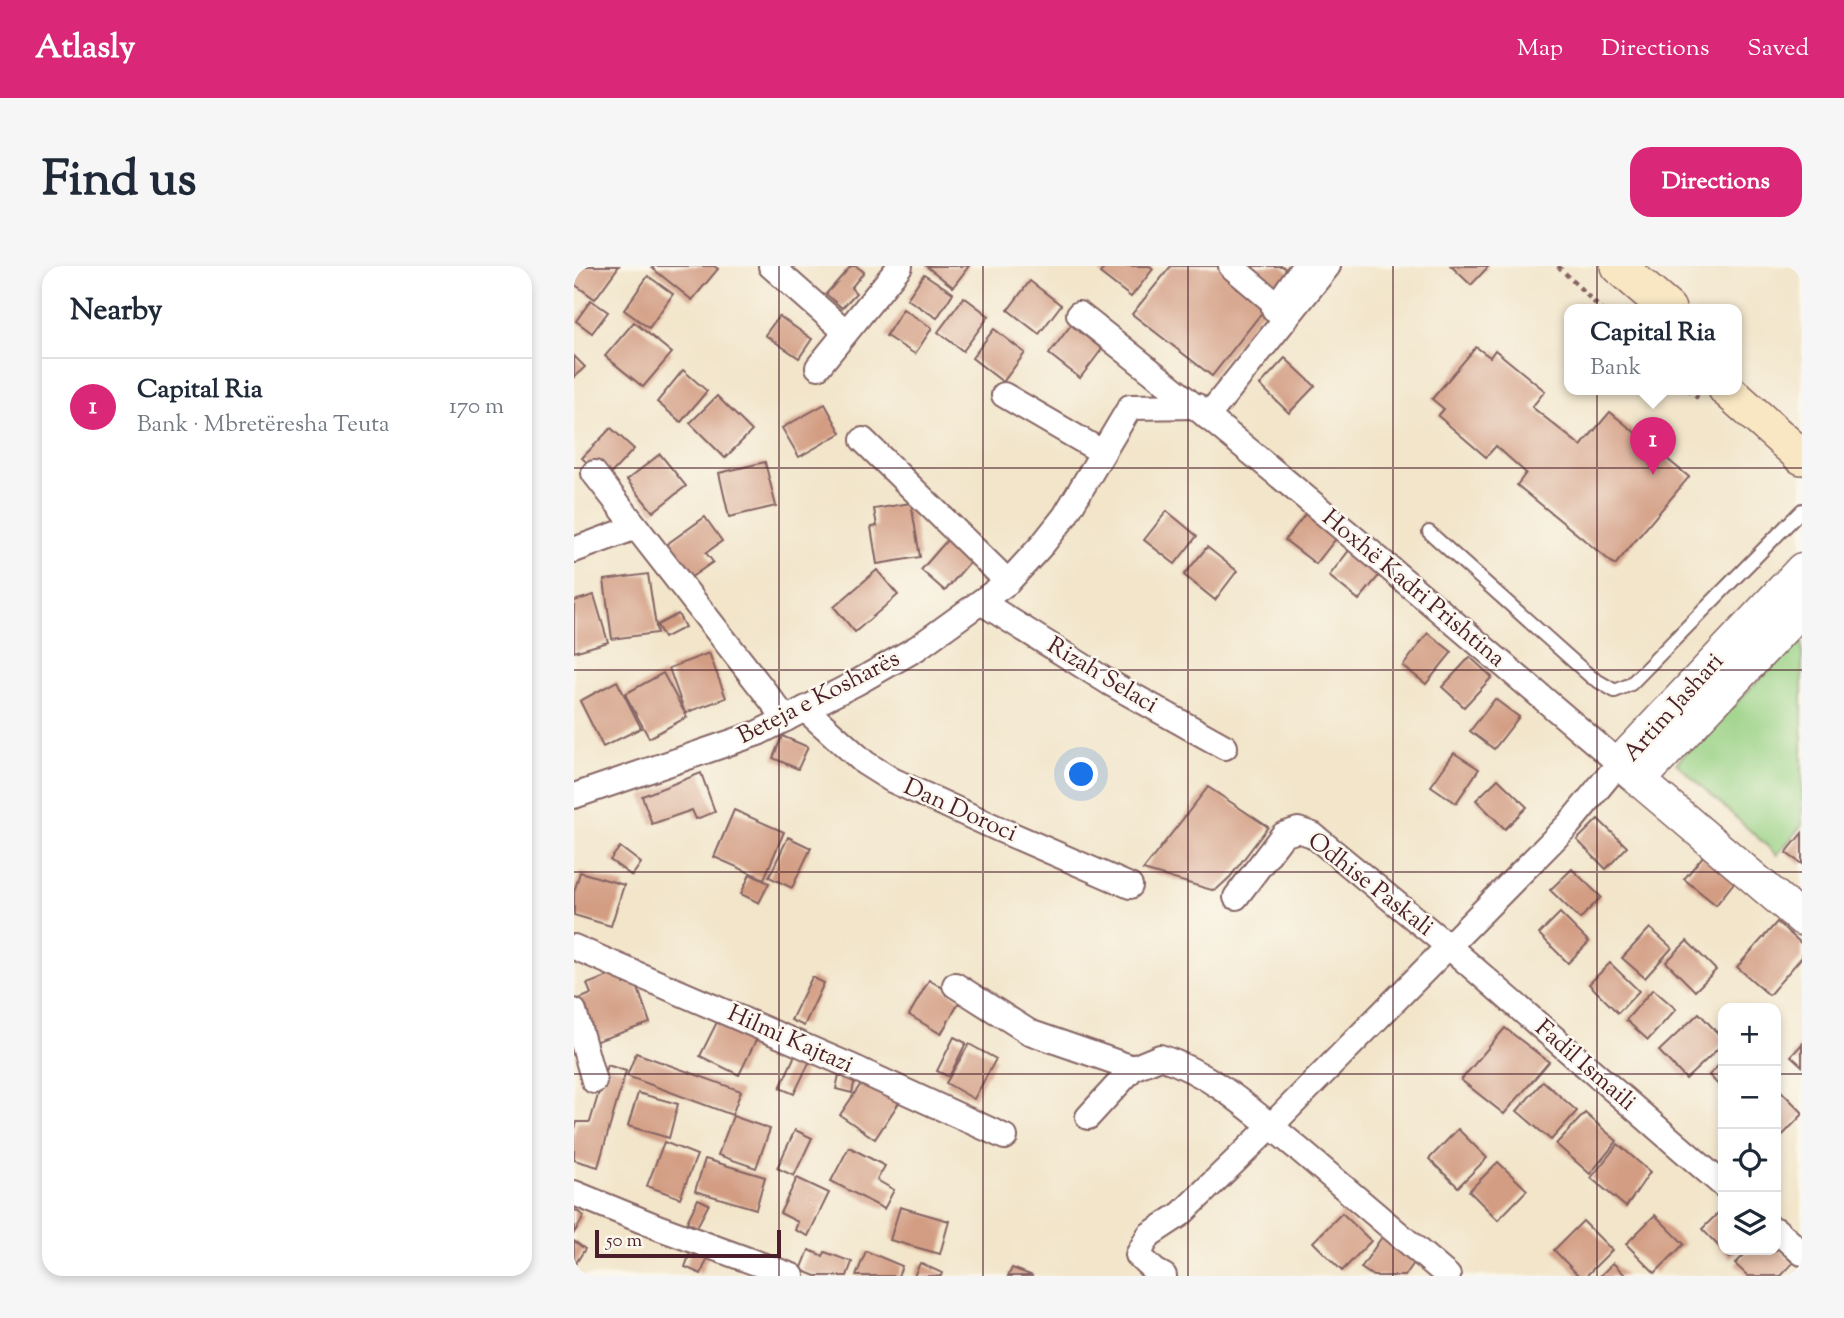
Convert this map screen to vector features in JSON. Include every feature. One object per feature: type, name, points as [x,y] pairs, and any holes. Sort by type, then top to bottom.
[{"type":"main road","points":[[1590,266],[1632,304]]},
{"type":"main road","points":[[1618,266],[1662,304]]},
{"type":"main road","points":[[1742,372],[1802,424]]},
{"type":"main road","points":[[1734,395],[1802,457]]},
{"type":"street","points":[[771,266],[846,332]]},
{"type":"street","points":[[818,367],[900,266]]},
{"type":"street","points":[[1231,266],[1277,305]]},
{"type":"street","points":[[1202,412],[1304,266]]},
{"type":"street","points":[[1202,412],[1328,266]]},
{"type":"street","points":[[1079,314],[1202,412]]},
{"type":"street","points":[[1004,396],[1102,452]]},
{"type":"street","name":"Beteja e Kosharës","points":[[574,796],[758,733],[856,683],[917,648],[1008,582],[1042,545],[1065,516],[1130,407],[1202,412]]},
{"type":"street","name":"Hoxhë Kadri Prishtina","points":[[1202,412],[1630,771]]},
{"type":"street","points":[[863,440],[1008,582]]},
{"type":"street","name":"Dan Doroci","points":[[594,473],[636,527],[795,714],[892,780],[1130,886]]},
{"type":"street","points":[[574,550],[636,527]]},
{"type":"street","name":"Artim Jashari","points":[[1802,569],[1630,771],[1802,919]]},
{"type":"street","name":"Rizah Selaci","points":[[981,602],[1110,683],[1224,747]]},
{"type":"street","points":[[1164,1276],[1154,1271],[1138,1255],[1149,1235],[1181,1214],[1569,824],[1630,771],[1802,609]]},
{"type":"street","name":"Odhise Paskali","points":[[1236,897],[1283,835],[1298,830],[1313,835],[1448,946]]},
{"type":"street","name":"Fadil Ismaili","points":[[1448,946],[1718,1181]]},
{"type":"street","name":"Hilmi Kajtazi","points":[[574,947],[848,1065],[1005,1137]]},
{"type":"street","points":[[955,985],[1030,1032],[1133,1069]]},
{"type":"street","points":[[574,1011],[594,1081]]},
{"type":"street","points":[[1088,1117],[1133,1069],[1160,1057],[1182,1064],[1209,1079],[1271,1126],[1448,1276]]},
{"type":"street","points":[[574,1193],[660,1228],[792,1276]]},
{"type":"street","points":[[1781,1234],[1802,1253]]},
{"type":"lane","points":[[1429,532],[1591,677],[1615,691],[1631,684],[1802,510]]},
{"type":"path","points":[[1558,266],[1596,304]]},
{"type":"green space","points":[[1802,637],[1802,825],[1777,855],[1676,763]]},
{"type":"building","points":[[574,266],[619,266],[595,299],[574,284]]},
{"type":"building","points":[[714,266],[718,269],[692,300],[652,268]]},
{"type":"building","points":[[851,266],[864,272],[851,288],[856,293],[842,308],[826,294]]},
{"type":"building","points":[[926,266],[969,266],[953,287]]},
{"type":"building","points":[[1106,266],[1150,266],[1153,269],[1131,297],[1100,273]]},
{"type":"building","points":[[1171,266],[1282,266],[1292,274],[1212,376],[1132,314]]},
{"type":"building","points":[[1451,266],[1489,266],[1471,285]]},
{"type":"building","points":[[924,274],[953,293],[937,318],[907,299]]},
{"type":"building","points":[[648,276],[673,294],[649,328],[624,310]]},
{"type":"building","points":[[1030,281],[1061,305],[1039,334],[1008,310]]},
{"type":"building","points":[[964,297],[989,316],[963,351],[938,332]]},
{"type":"building","points":[[591,300],[608,312],[592,333],[576,321]]},
{"type":"building","points":[[903,309],[932,328],[915,354],[886,336]]},
{"type":"building","points":[[779,316],[812,339],[799,358],[765,335]]},
{"type":"building","points":[[634,322],[672,353],[643,387],[605,356]]},
{"type":"building","points":[[1071,325],[1102,349],[1080,378],[1049,354]]},
{"type":"building","points":[[994,329],[1025,353],[1003,382],[972,358]]},
{"type":"building","points":[[1476,347],[1490,357],[1495,350],[1545,391],[1532,407],[1581,446],[1610,412],[1689,477],[1615,565],[1517,485],[1526,473],[1496,446],[1486,457],[1438,416],[1444,409],[1432,399]]},
{"type":"building","points":[[574,356],[585,367],[574,377]]},
{"type":"building","points":[[1285,358],[1315,386],[1289,413],[1260,385]]},
{"type":"building","points":[[683,370],[707,391],[681,422],[657,402]]},
{"type":"building","points":[[717,396],[752,431],[725,458],[690,423]]},
{"type":"building","points":[[825,404],[841,433],[799,457],[782,428]]},
{"type":"building","points":[[611,428],[634,449],[605,480],[582,458]]},
{"type":"building","points":[[660,454],[686,486],[653,512],[627,480]]},
{"type":"building","points":[[765,462],[776,506],[729,517],[719,473]]},
{"type":"building","points":[[911,503],[920,557],[877,564],[871,527],[877,526],[874,509]]},
{"type":"building","points":[[1167,511],[1197,536],[1175,564],[1144,540]]},
{"type":"building","points":[[1307,512],[1338,536],[1316,564],[1285,540]]},
{"type":"building","points":[[705,517],[722,541],[706,553],[713,562],[684,582],[660,549]]},
{"type":"building","points":[[949,538],[973,558],[945,591],[921,570]]},
{"type":"building","points":[[1207,547],[1237,571],[1215,600],[1184,575]]},
{"type":"building","points":[[1351,548],[1382,572],[1359,600],[1329,576]]},
{"type":"building","points":[[877,570],[898,595],[855,632],[834,607]]},
{"type":"building","points":[[648,574],[657,633],[612,639],[604,580]]},
{"type":"building","points":[[594,595],[608,642],[574,652],[574,601]]},
{"type":"building","points":[[678,614],[685,627],[664,638],[657,625]]},
{"type":"building","points":[[1428,633],[1452,652],[1426,684],[1403,666]]},
{"type":"building","points":[[709,653],[726,698],[685,713],[669,668]]},
{"type":"building","points":[[1470,657],[1492,677],[1464,707],[1442,687]]},
{"type":"building","points":[[663,673],[687,717],[649,738],[625,694]]},
{"type":"building","points":[[617,681],[641,728],[603,747],[580,701]]},
{"type":"building","points":[[1495,699],[1519,717],[1494,749],[1470,731]]},
{"type":"building","points":[[782,736],[808,747],[798,769],[773,758]]},
{"type":"building","points":[[1454,753],[1479,769],[1456,803],[1431,786]]},
{"type":"building","points":[[701,773],[715,812],[696,819],[692,810],[652,824],[642,796]]},
{"type":"building","points":[[1498,779],[1527,807],[1505,829],[1476,800]]},
{"type":"building","points":[[1208,787],[1268,827],[1230,877],[1215,891],[1143,870]]},
{"type":"building","points":[[734,810],[784,832],[764,879],[714,857]]},
{"type":"building","points":[[1598,819],[1627,847],[1606,869],[1577,840]]},
{"type":"building","points":[[1802,833],[1802,864],[1786,853]]},
{"type":"building","points":[[788,837],[811,848],[792,888],[769,877]]},
{"type":"building","points":[[620,847],[641,863],[632,876],[610,860]]},
{"type":"building","points":[[1709,849],[1740,875],[1716,905],[1684,879]]},
{"type":"building","points":[[1572,869],[1601,897],[1580,919],[1550,890]]},
{"type":"building","points":[[580,872],[624,885],[611,926],[574,915],[574,892]]},
{"type":"building","points":[[750,874],[769,883],[759,903],[741,894]]},
{"type":"building","points":[[1560,913],[1589,942],[1568,963],[1539,934]]},
{"type":"building","points":[[1777,922],[1802,944],[1802,957],[1769,995],[1737,967]]},
{"type":"building","points":[[1650,928],[1672,948],[1645,978],[1622,958]]},
{"type":"building","points":[[1687,941],[1716,970],[1695,991],[1666,962]]},
{"type":"building","points":[[1610,963],[1639,991],[1618,1013],[1589,984]]},
{"type":"building","points":[[620,972],[624,984],[635,980],[650,1023],[594,1042],[579,999],[591,994],[587,984]]},
{"type":"building","points":[[812,977],[824,983],[804,1026],[791,1020]]},
{"type":"building","points":[[929,980],[961,999],[941,1034],[909,1015]]},
{"type":"building","points":[[1653,989],[1676,1009],[1648,1040],[1626,1020]]},
{"type":"building","points":[[1699,1013],[1718,1034],[1718,1049],[1686,1079],[1659,1051]]},
{"type":"building","points":[[720,1016],[759,1034],[739,1075],[700,1056]]},
{"type":"building","points":[[1505,1028],[1549,1062],[1504,1114],[1461,1080]]},
{"type":"building","points":[[954,1037],[966,1043],[949,1077],[937,1071]]},
{"type":"building","points":[[969,1044],[996,1059],[974,1099],[946,1083]]},
{"type":"building","points":[[1802,1044],[1802,1066],[1791,1056]]},
{"type":"building","points":[[636,1053],[741,1091],[732,1115],[627,1076]]},
{"type":"building","points":[[796,1053],[810,1061],[794,1094],[780,1088]]},
{"type":"building","points":[[607,1065],[626,1071],[598,1167],[574,1160],[574,1132],[577,1122],[590,1122]]},
{"type":"building","points":[[1718,1066],[1718,1085],[1709,1075]]},
{"type":"building","points":[[840,1070],[856,1074],[852,1093],[836,1089]]},
{"type":"building","points":[[865,1078],[900,1101],[875,1139],[840,1115]]},
{"type":"building","points":[[1543,1081],[1577,1111],[1551,1140],[1517,1111]]},
{"type":"building","points":[[1781,1091],[1802,1112],[1781,1137]]},
{"type":"building","points":[[638,1093],[678,1104],[669,1138],[628,1126]]},
{"type":"building","points":[[1585,1113],[1617,1141],[1590,1174],[1556,1144]]},
{"type":"building","points":[[733,1116],[770,1129],[756,1168],[718,1155]]},
{"type":"building","points":[[1458,1129],[1487,1158],[1458,1187],[1429,1159]]},
{"type":"building","points":[[795,1130],[812,1138],[794,1176],[777,1168]]},
{"type":"building","points":[[664,1142],[697,1155],[680,1198],[647,1186]]},
{"type":"building","points":[[1618,1144],[1650,1172],[1626,1207],[1591,1178]]},
{"type":"building","points":[[849,1147],[885,1166],[877,1180],[894,1190],[884,1209],[831,1181]]},
{"type":"building","points":[[705,1159],[765,1177],[756,1209],[695,1191]]},
{"type":"building","points":[[1498,1162],[1527,1190],[1498,1220],[1469,1191]]},
{"type":"building","points":[[797,1178],[829,1193],[808,1236],[795,1230],[798,1222],[780,1213]]},
{"type":"building","points":[[698,1199],[709,1204],[697,1227],[687,1222]]},
{"type":"building","points":[[900,1207],[949,1221],[940,1254],[890,1240]]},
{"type":"building","points":[[574,1209],[584,1216],[574,1233]]},
{"type":"building","points":[[1342,1213],[1371,1241],[1342,1271],[1313,1242]]},
{"type":"building","points":[[1718,1213],[1718,1246],[1702,1229]]},
{"type":"building","points":[[1655,1215],[1684,1244],[1655,1273],[1626,1244]]},
{"type":"building","points":[[1583,1221],[1612,1250],[1586,1276],[1579,1276],[1554,1250]]},
{"type":"building","points":[[1384,1234],[1418,1257],[1405,1276],[1373,1276],[1361,1268]]},
{"type":"building","points":[[574,1241],[585,1249],[574,1266]]},
{"type":"building","points":[[693,1245],[710,1252],[701,1274],[685,1267]]},
{"type":"building","points":[[809,1250],[823,1256],[825,1252],[852,1262],[847,1276],[816,1276],[801,1270]]},
{"type":"building","points":[[866,1251],[902,1266],[898,1276],[856,1276]]},
{"type":"building","points":[[1781,1251],[1793,1263],[1781,1276],[1748,1276],[1735,1264],[1744,1255],[1781,1255]]},
{"type":"building","points":[[920,1263],[942,1273],[941,1276],[914,1276]]},
{"type":"building","points":[[1613,1263],[1626,1276],[1600,1276]]},
{"type":"building","points":[[1012,1268],[1033,1276],[1008,1276]]},
{"type":"place","name":"Capital Ria","points":[[1653,475]]}]
